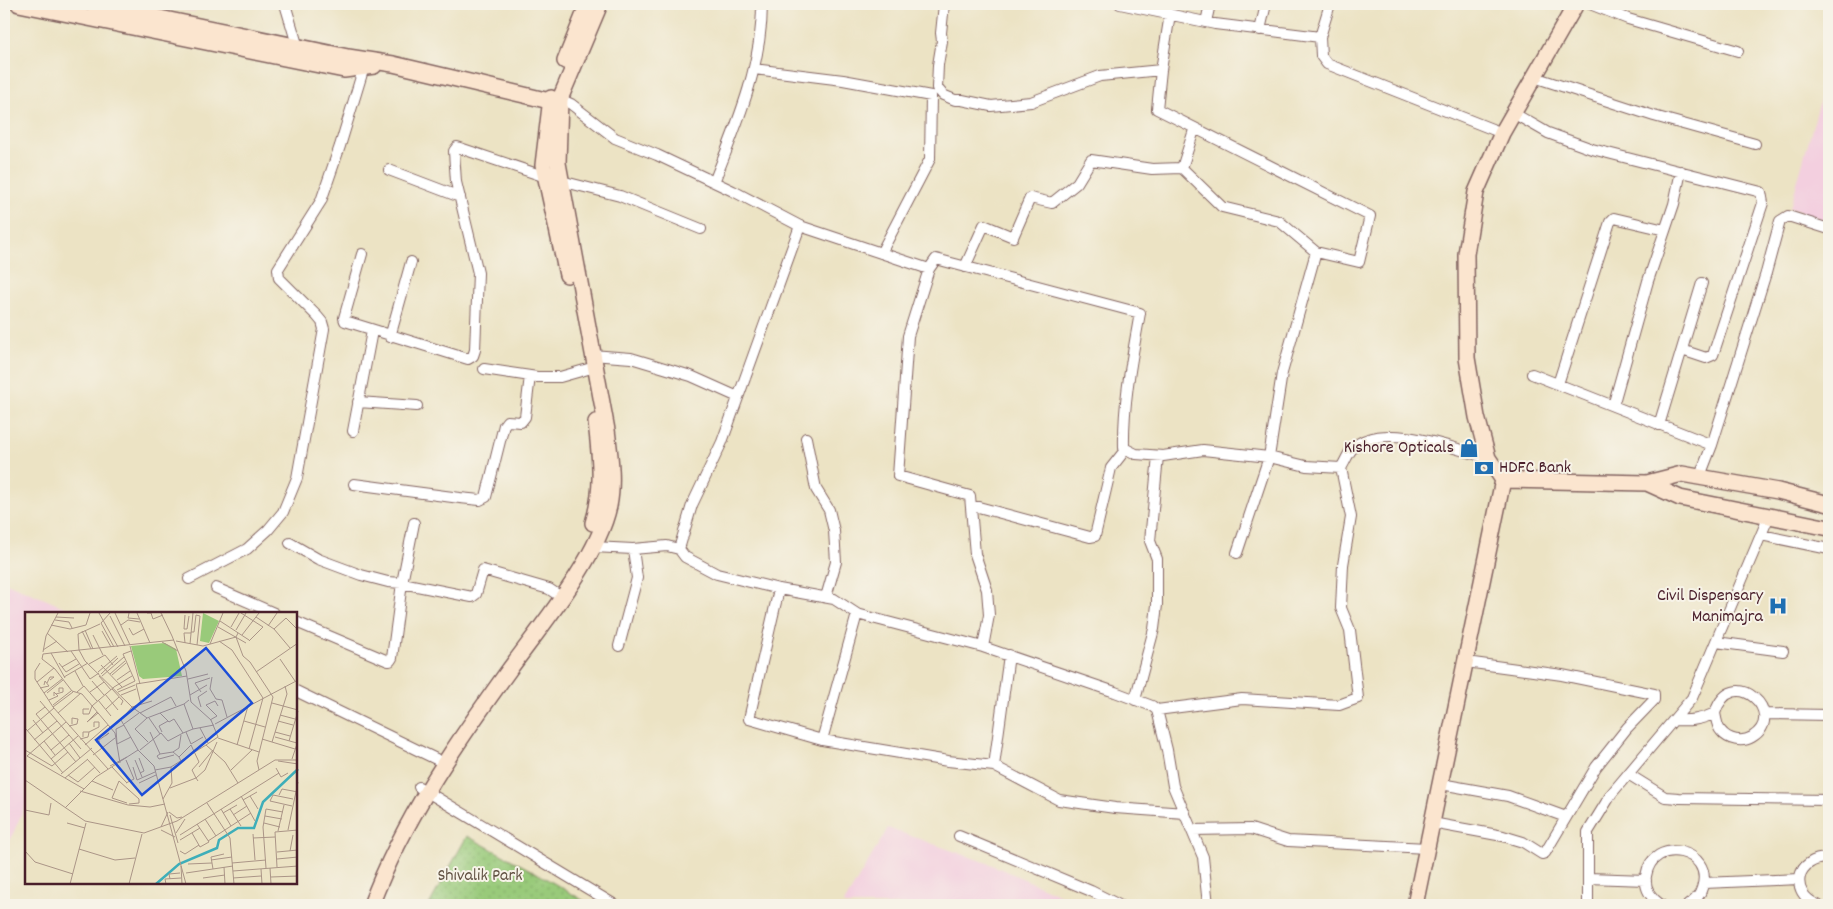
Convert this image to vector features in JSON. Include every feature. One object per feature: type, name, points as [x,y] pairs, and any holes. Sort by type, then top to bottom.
[{"type":"street","points":[[19,4],[54,7],[344,70],[393,64]]},
{"type":"street","points":[[92,4],[393,64],[571,104],[615,138],[714,182],[800,226],[929,269]]},
{"type":"street","points":[[285,4],[303,61]]},
{"type":"street","points":[[371,905],[436,759],[448,739],[593,547],[609,506],[612,469],[607,430],[553,179],[544,165],[556,101],[588,4]]},
{"type":"street","points":[[556,101],[600,4]]},
{"type":"street","points":[[714,182],[738,122],[754,69],[762,28],[762,4]]},
{"type":"street","points":[[944,4],[940,32],[942,41],[937,88],[943,95],[955,100],[991,106],[1031,102],[1100,76],[1162,70]]},
{"type":"street","points":[[1120,4],[1206,22],[1320,37]]},
{"type":"street","points":[[1206,22],[1210,4]]},
{"type":"street","points":[[1260,30],[1266,4]]},
{"type":"street","points":[[1330,4],[1320,37],[1321,56],[1327,64],[1502,133]]},
{"type":"street","points":[[1415,905],[1503,480],[1488,458],[1477,417],[1467,358],[1466,254],[1476,192],[1502,133],[1576,4]]},
{"type":"street","points":[[1590,4],[1628,20],[1738,51]]},
{"type":"street","points":[[965,266],[984,225],[1013,237],[1030,198],[1052,203],[1077,183],[1091,160],[1152,169],[1182,168],[1222,207],[1279,221],[1316,252],[1359,262],[1370,216],[1194,130],[1157,109],[1170,14]]},
{"type":"street","points":[[190,579],[247,549],[268,530],[283,512],[297,478],[324,329],[318,316],[279,278],[278,269],[321,201],[364,67]]},
{"type":"street","points":[[754,69],[843,80],[931,96],[930,159],[881,253]]},
{"type":"street","points":[[1534,77],[1654,116],[1755,144]]},
{"type":"street","points":[[1513,113],[1548,133],[1592,149],[1761,192],[1763,203],[1714,355],[1706,358],[1682,350]]},
{"type":"street","points":[[1182,168],[1194,130]]},
{"type":"street","points":[[362,254],[344,318],[347,323],[468,360],[473,356],[474,350],[478,273],[456,182],[454,150],[457,147],[553,179],[620,196],[701,229]]},
{"type":"street","points":[[389,170],[460,197]]},
{"type":"street","points":[[1613,406],[1648,281],[1674,204],[1681,171]]},
{"type":"street","points":[[362,905],[384,852],[423,789],[454,747],[557,594],[586,541],[598,506],[601,472],[593,395],[553,179]]},
{"type":"street","points":[[1700,476],[1712,445],[1761,289],[1780,221],[1788,216],[1829,229]]},
{"type":"street","points":[[1558,384],[1610,222],[1614,218],[1665,230]]},
{"type":"street","points":[[679,549],[692,505],[722,442],[800,226]]},
{"type":"street","points":[[1237,553],[1269,457],[1282,373],[1316,252]]},
{"type":"street","points":[[984,647],[989,615],[986,590],[975,554],[970,496],[898,476],[908,336],[929,269],[936,259],[1140,313],[1131,360],[1124,420],[1124,448],[1136,454],[1158,456],[1203,450],[1269,457],[1306,466],[1341,468]]},
{"type":"street","points":[[390,337],[411,262]]},
{"type":"street","points":[[1659,424],[1702,283]]},
{"type":"street","points":[[353,431],[372,331]]},
{"type":"street","points":[[592,355],[631,358],[692,376],[738,397]]},
{"type":"street","points":[[484,369],[530,376],[560,377],[588,369]]},
{"type":"street","points":[[1532,374],[1712,445]]},
{"type":"street","points":[[354,484],[480,500],[486,497],[504,425],[508,421],[521,422],[525,417],[530,376]]},
{"type":"street","points":[[358,402],[417,406]]},
{"type":"street","points":[[1157,710],[1242,699],[1339,705],[1358,698],[1350,630],[1341,608],[1343,565],[1351,517],[1341,468],[1353,448],[1372,437],[1409,436],[1488,458]]},
{"type":"street","points":[[806,438],[816,489],[829,510],[834,531],[836,562],[826,597]]},
{"type":"street","points":[[971,505],[1090,537],[1096,536],[1111,468],[1126,449]]},
{"type":"street","points":[[1135,700],[1154,629],[1157,605],[1157,559],[1150,541],[1158,456]]},
{"type":"street","points":[[1503,480],[1647,483],[1682,474],[1778,491],[1829,504]]},
{"type":"street","points":[[1647,483],[1680,498],[1829,528]]},
{"type":"street","points":[[1588,905],[1588,832],[1612,793],[1692,698],[1778,491]]},
{"type":"street","points":[[298,623],[390,661],[392,658],[402,583],[414,523]]},
{"type":"street","points":[[1761,535],[1829,550]]},
{"type":"street","points":[[290,543],[318,559],[361,575],[388,582],[472,597],[476,594],[484,570],[557,594]]},
{"type":"street","points":[[593,547],[632,549],[667,546],[679,549],[685,557],[718,574],[779,590],[834,598],[857,614],[984,647],[1152,706],[1157,710],[1167,750],[1173,786],[1203,857],[1208,905]]},
{"type":"street","points":[[620,646],[637,578],[632,549]]},
{"type":"street","points":[[216,588],[272,612]]},
{"type":"street","points":[[779,590],[750,720],[822,740],[948,761],[994,766],[1059,800],[1115,808],[1185,813]]},
{"type":"street","points":[[822,740],[857,614]]},
{"type":"street","points":[[1716,642],[1783,651]]},
{"type":"street","points":[[994,766],[1009,655]]},
{"type":"street","points":[[1432,823],[1503,836],[1523,842],[1545,854],[1596,767],[1627,728],[1654,700],[1654,694],[1562,675],[1466,662]]},
{"type":"street","points":[[1735,691],[1745,692],[1754,696],[1761,704],[1764,714],[1763,723],[1759,731],[1752,737],[1744,740],[1735,740],[1726,736],[1720,730],[1715,713],[1718,703],[1725,695],[1735,691]]},
{"type":"street","points":[[298,692],[436,759]]},
{"type":"street","points":[[1674,720],[1691,721],[1715,713]]},
{"type":"street","points":[[1764,714],[1829,715]]},
{"type":"street","points":[[1628,774],[1664,796],[1679,798],[1829,800]]},
{"type":"street","points":[[1441,784],[1508,796],[1566,817]]},
{"type":"street","points":[[423,789],[615,905]]},
{"type":"street","points":[[1192,830],[1251,829],[1288,841],[1427,848]]},
{"type":"street","points":[[959,836],[1090,891],[1102,902],[1119,905]]},
{"type":"street","points":[[1661,905],[1654,900],[1648,891],[1647,871],[1651,862],[1658,856],[1676,851],[1686,852],[1694,857],[1700,865],[1703,874],[1704,883],[1701,894],[1694,902],[1688,905]]},
{"type":"street","points":[[1818,905],[1804,896],[1800,888],[1799,879],[1802,869],[1810,862],[1819,857],[1829,858]]},
{"type":"street","points":[[1588,878],[1646,880]]},
{"type":"street","points":[[1704,883],[1799,879]]},
{"type":"shaded area","points":[[153,4],[206,4],[193,12]]},
{"type":"shaded area","points":[[1829,68],[1829,222],[1790,208]]},
{"type":"shaded area","points":[[4,582],[76,612],[25,612],[25,806],[4,854]]},
{"type":"shaded area","points":[[888,828],[990,864],[1083,905],[843,905]]},
{"type":"green space","name":"Shivalik Park","points":[[467,836],[540,875],[591,905],[429,905]]},
{"type":"place","name":"Kishore Opticals","points":[[1469,448]]},
{"type":"place","name":"HDFC Bank","points":[[1484,468]]},
{"type":"place","name":"Civil Dispensary Manimajra","points":[[1778,606]]}]
